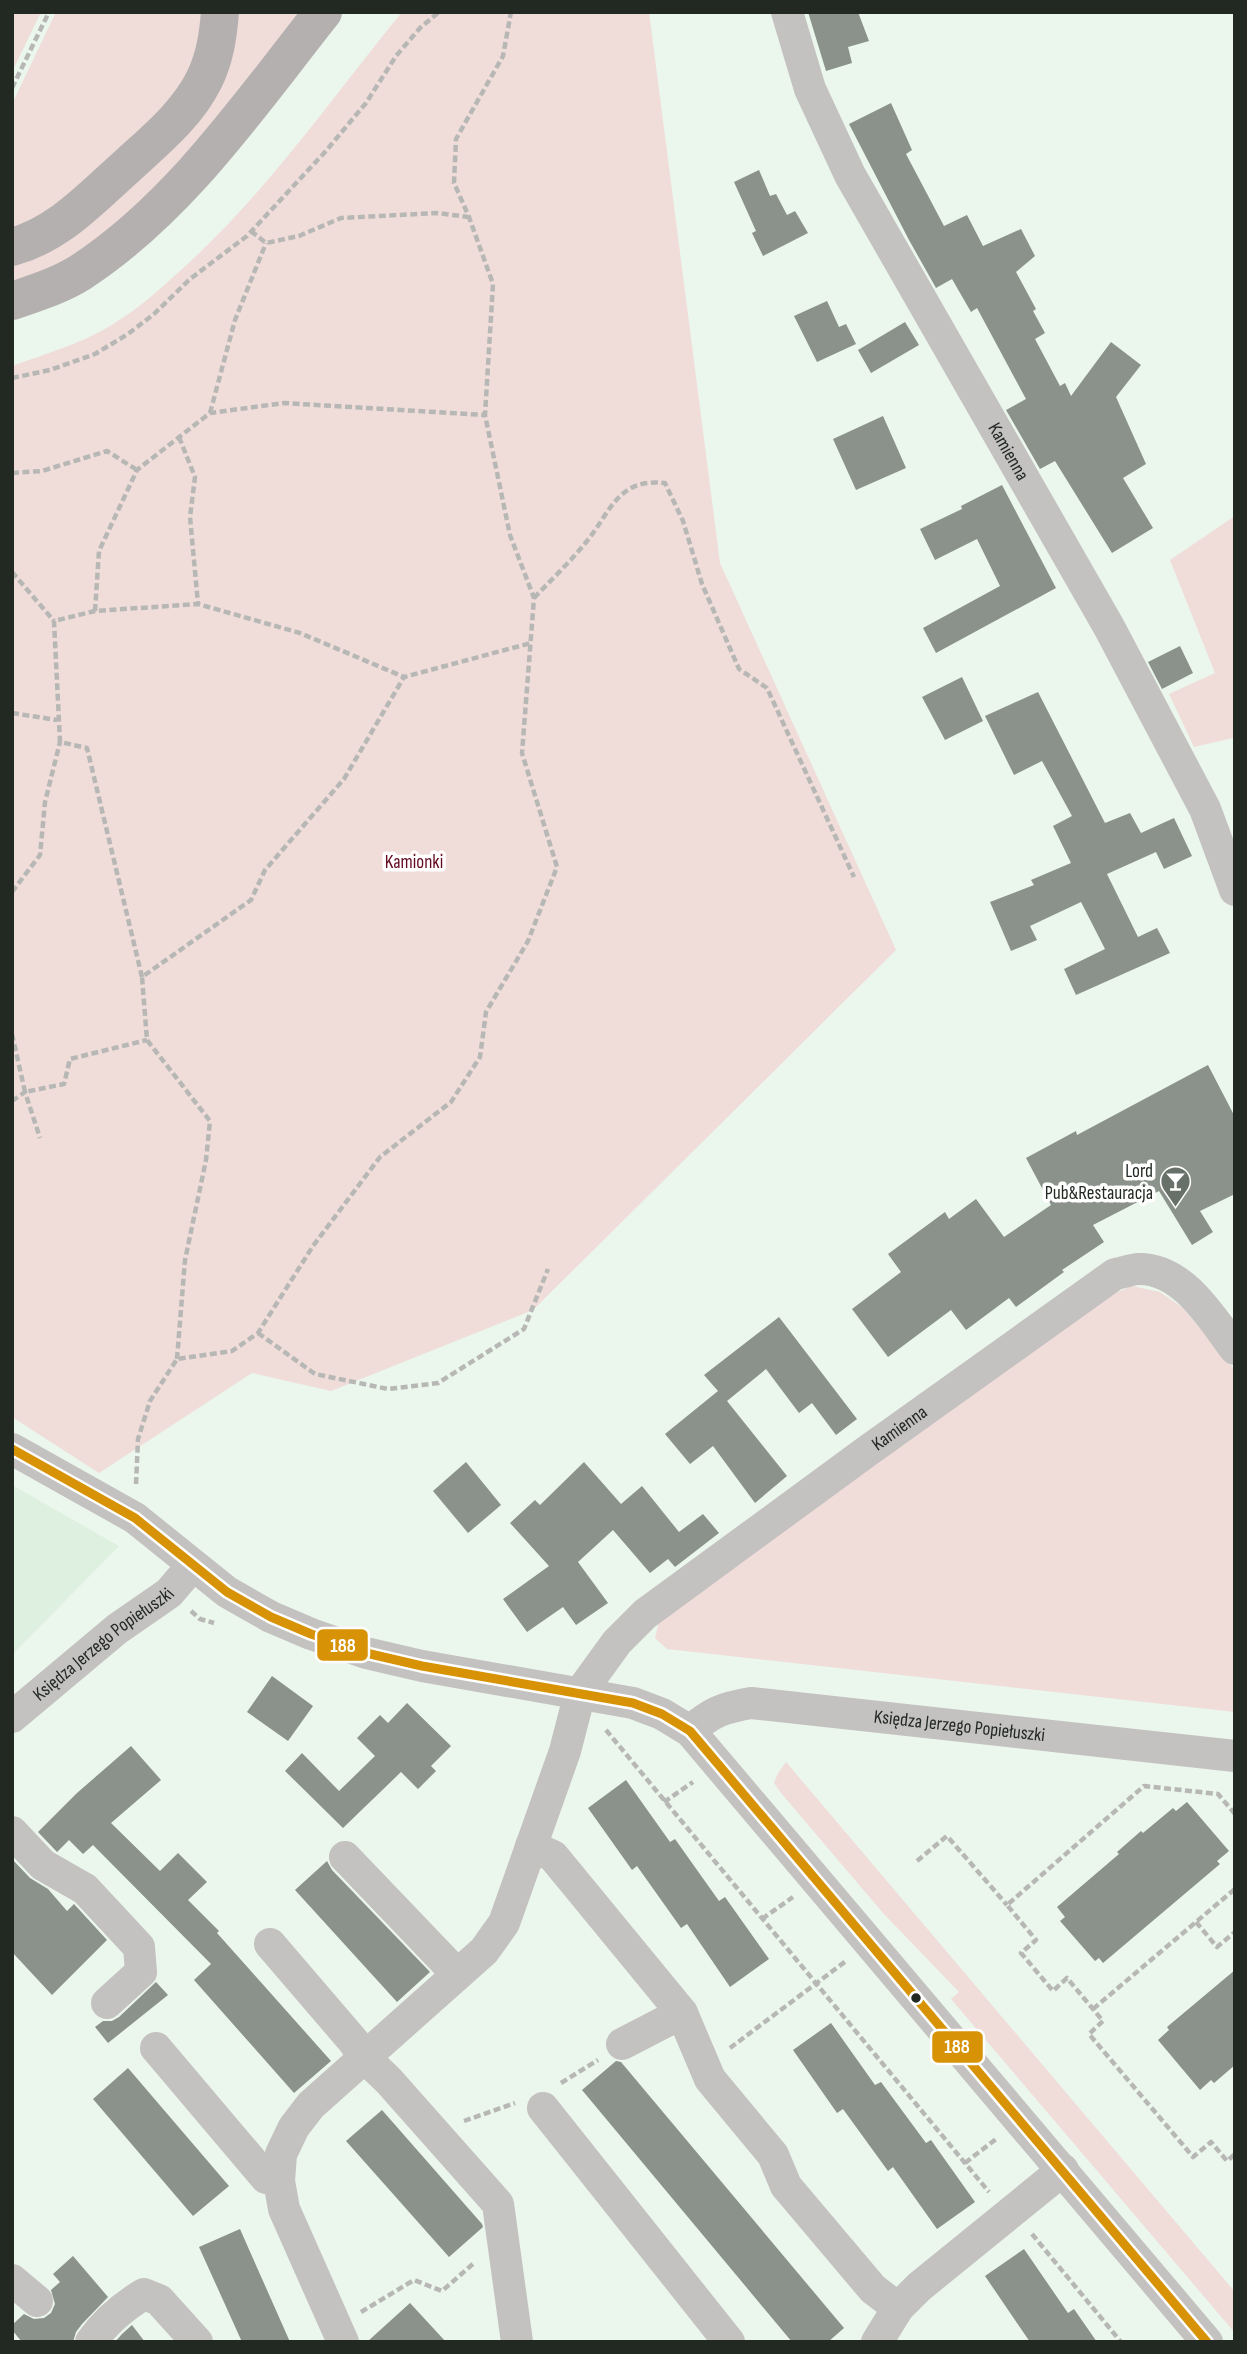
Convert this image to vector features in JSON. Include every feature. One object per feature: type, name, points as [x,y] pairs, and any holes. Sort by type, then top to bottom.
[{"type":"main road","points":[[12,247],[32,242],[74,215],[168,129],[204,80],[216,46],[220,12]]},
{"type":"main road","points":[[12,301],[78,274],[113,249],[152,215],[182,185],[225,134],[323,12]]},
{"type":"street","name":"Kamienna","points":[[787,12],[810,89],[850,175],[1109,626],[1205,809],[1235,890]]},
{"type":"street","name":"Kamienna","points":[[580,1693],[617,1642],[645,1614],[1115,1274],[1135,1269],[1154,1271],[1177,1281],[1199,1303],[1235,1349]]},
{"type":"street","points":[[12,1449],[135,1518],[227,1592],[271,1617],[311,1634],[366,1653],[422,1666],[633,1703],[662,1714],[690,1731],[1207,2342]]},
{"type":"street","name":"Księdza Jerzego Popiełuszki","points":[[14,1713],[117,1629],[169,1593],[192,1566]]},
{"type":"street","points":[[340,2334],[284,2209],[279,2181],[281,2154],[294,2127],[311,2105],[484,1951],[504,1923],[565,1751],[580,1693]]},
{"type":"street","name":"Księdza Jerzego Popiełuszki","points":[[690,1731],[721,1709],[751,1703],[1235,1756]]},
{"type":"street","points":[[12,1832],[43,1865],[85,1889],[139,1947],[141,1972],[107,2003]]},
{"type":"street","points":[[531,1846],[553,1856],[682,2013],[710,2078],[773,2155],[786,2186],[873,2289],[898,2308]]},
{"type":"street","points":[[345,1857],[457,1974]]},
{"type":"street","points":[[270,1944],[364,2056],[498,2204],[517,2342]]},
{"type":"street","points":[[622,2045],[682,2013]]},
{"type":"street","points":[[156,2048],[267,2178],[279,2181]]},
{"type":"street","points":[[546,2099],[729,2342]]},
{"type":"street","points":[[877,2342],[898,2308],[919,2287],[1063,2169]]},
{"type":"street","points":[[12,2280],[37,2301]]},
{"type":"street","points":[[91,2342],[126,2305],[144,2294],[159,2300],[197,2342]]},
{"type":"path","points":[[12,88],[49,12]]},
{"type":"path","points":[[12,378],[50,370],[95,354],[155,314],[190,279],[251,231],[333,142],[366,103],[396,56],[420,28],[439,12]]},
{"type":"path","points":[[177,1359],[232,1351],[258,1334],[313,1246],[380,1157],[451,1102],[480,1057],[486,1013],[528,941],[557,867],[522,753],[534,598],[510,535],[485,415],[494,284],[454,183],[456,139],[503,56],[510,12]]},
{"type":"path","points":[[266,243],[299,236],[341,218],[437,213],[469,217]]},
{"type":"path","points":[[251,231],[266,243]]},
{"type":"path","points":[[210,413],[235,320],[266,243]]},
{"type":"path","points":[[95,611],[99,551],[136,470],[210,413],[284,403],[485,415]]},
{"type":"path","points":[[179,437],[195,477],[190,517],[198,604]]},
{"type":"path","points":[[12,473],[42,471],[107,451],[136,470]]},
{"type":"path","points":[[534,598],[588,541],[613,502],[645,481],[665,483],[684,521],[702,584],[739,669],[768,688],[854,877]]},
{"type":"path","points":[[12,572],[54,621],[60,741],[45,802],[40,855],[12,892]]},
{"type":"path","points":[[54,621],[95,611],[198,604],[300,633],[404,677],[531,643]]},
{"type":"path","points":[[142,977],[251,900],[265,870],[344,779],[404,677]]},
{"type":"path","points":[[12,713],[57,720]]},
{"type":"path","points":[[60,741],[87,748],[142,977],[147,1040],[210,1121],[206,1160],[184,1260],[177,1359],[150,1401],[138,1438],[135,1518]]},
{"type":"path","points":[[12,1034],[25,1092],[40,1138]]},
{"type":"path","points":[[12,1101],[25,1092],[64,1084],[70,1059],[147,1040]]},
{"type":"path","points":[[258,1334],[316,1374],[388,1389],[438,1383],[524,1329],[548,1269]]},
{"type":"path","points":[[603,1726],[998,2203],[1019,2218],[1121,2342]]},
{"type":"path","points":[[1007,1905],[1144,1786],[1217,1794],[1235,1814]]},
{"type":"path","points":[[664,1802],[684,1787]]},
{"type":"path","points":[[917,1861],[947,1836],[1036,1940],[1021,1953],[1053,1991],[1068,1978],[1103,2021],[1088,2034],[1193,2157],[1211,2142],[1227,2161],[1235,2154]]},
{"type":"path","points":[[1093,2009],[1235,1889]]},
{"type":"path","points":[[762,1919],[794,1896]]},
{"type":"path","points":[[1196,1922],[1217,1947],[1235,1932]]},
{"type":"path","points":[[699,2056],[725,2052],[848,1960]]},
{"type":"path","points":[[433,2133],[546,2099],[622,2045]]},
{"type":"path","points":[[965,2163],[987,2146]]},
{"type":"path","points":[[340,2334],[414,2280],[442,2291],[503,2238]]},
{"type":"shaded area","points":[[12,1485],[119,1546],[12,1655]]},
{"type":"green space","points":[[12,12],[41,12],[12,72]]},
{"type":"green space","points":[[56,12],[204,12],[192,68],[171,102],[54,209],[12,231],[12,104]]},
{"type":"green space","points":[[236,12],[303,12],[189,152],[124,216],[89,244],[52,268],[12,284],[12,264],[71,238]]},
{"type":"green space","name":"Kamionki","points":[[402,12],[649,12],[720,563],[896,950],[533,1310],[331,1391],[252,1373],[99,1473],[12,1417],[12,366],[99,332],[156,293],[241,210],[296,146]]},
{"type":"green space","points":[[1235,516],[1235,741],[1233,738],[1194,747],[1169,694],[1215,673],[1170,560]]},
{"type":"green space","points":[[1132,1286],[1160,1292],[1183,1308],[1235,1370],[1235,1712],[667,1649],[655,1638],[659,1621],[1106,1297]]},
{"type":"green space","points":[[786,1762],[1235,2292],[1235,2333],[951,1999],[959,1992],[883,1913],[781,1793],[774,1783]]},
{"type":"building","points":[[808,12],[858,12],[869,41],[848,47],[852,63],[826,71]]},
{"type":"building","points":[[891,103],[912,150],[906,154],[944,226],[967,215],[983,246],[1021,229],[1035,256],[1016,272],[1036,309],[1033,311],[1045,333],[1035,339],[1060,386],[1065,383],[1071,396],[1111,342],[1141,365],[1116,397],[1146,464],[1123,478],[1153,528],[1112,553],[1055,461],[1040,469],[1006,410],[1026,399],[977,308],[971,312],[952,279],[936,288],[849,124]]},
{"type":"building","points":[[759,170],[770,196],[776,194],[787,215],[795,211],[808,233],[763,256],[752,233],[756,231],[734,182]]},
{"type":"building","points":[[827,301],[839,327],[846,324],[856,344],[817,362],[794,316]]},
{"type":"building","points":[[905,322],[919,345],[871,373],[858,350]]},
{"type":"building","points":[[883,416],[906,468],[856,490],[833,439]]},
{"type":"building","points":[[1002,485],[1056,588],[936,653],[923,628],[1000,586],[977,539],[935,560],[920,529],[962,509],[961,506]]},
{"type":"building","points":[[1180,646],[1193,673],[1162,689],[1148,662]]},
{"type":"building","points":[[962,677],[983,721],[945,740],[922,697]]},
{"type":"building","points":[[1038,692],[1105,823],[1130,813],[1141,833],[1174,818],[1192,856],[1164,869],[1156,852],[1107,874],[1138,937],[1157,928],[1170,953],[1076,995],[1064,969],[1105,949],[1081,902],[1030,926],[1037,940],[1011,951],[990,902],[1034,885],[1031,880],[1071,863],[1053,826],[1072,816],[1042,761],[1014,775],[985,716]]},
{"type":"building","points":[[1208,1065],[1235,1117],[1235,1194],[1200,1211],[1213,1232],[1192,1245],[1159,1191],[1093,1225],[1104,1242],[1062,1270],[1064,1272],[1016,1307],[1009,1298],[966,1330],[951,1310],[888,1357],[852,1309],[901,1272],[888,1254],[945,1212],[949,1219],[976,1199],[1004,1237],[1051,1205],[1026,1158],[1076,1131],[1077,1135]]},
{"type":"building","points":[[779,1317],[857,1419],[836,1435],[812,1403],[799,1413],[766,1369],[727,1401],[787,1476],[755,1503],[713,1446],[690,1464],[665,1434],[718,1391],[704,1375]]},
{"type":"building","points":[[466,1462],[501,1505],[468,1533],[433,1491]]},
{"type":"building","points":[[584,1462],[621,1504],[642,1486],[679,1532],[703,1514],[719,1533],[675,1567],[668,1559],[650,1573],[613,1530],[578,1562],[608,1603],[576,1625],[563,1607],[527,1632],[503,1599],[549,1566],[510,1523],[535,1500],[540,1505]]},
{"type":"building","points":[[272,1676],[313,1706],[288,1741],[247,1712]]},
{"type":"building","points":[[407,1703],[451,1746],[431,1766],[436,1771],[418,1789],[401,1772],[343,1828],[285,1771],[302,1753],[339,1791],[375,1756],[357,1738],[380,1715],[388,1723]]},
{"type":"building","points":[[131,1746],[161,1780],[111,1823],[160,1871],[178,1853],[207,1882],[188,1900],[219,1931],[217,1933],[331,2061],[294,2093],[194,1980],[211,1964],[93,1845],[83,1854],[69,1840],[57,1852],[38,1832],[77,1793]]},
{"type":"building","points":[[626,1780],[670,1842],[675,1839],[719,1901],[725,1897],[769,1959],[730,1987],[687,1924],[681,1928],[637,1866],[632,1870],[588,1808]]},
{"type":"building","points":[[1187,1802],[1229,1851],[1217,1861],[1220,1864],[1103,1963],[1099,1958],[1095,1961],[1060,1921],[1065,1917],[1057,1907],[1119,1854],[1117,1852],[1141,1831],[1143,1833],[1173,1808],[1176,1811]]},
{"type":"building","points":[[12,1859],[30,1878],[48,1889],[67,1911],[74,1904],[107,1940],[52,1995],[12,1952]]},
{"type":"building","points":[[327,1861],[332,1870],[430,1972],[397,2002],[295,1890]]},
{"type":"building","points":[[1235,1970],[1235,2065],[1214,2083],[1211,2080],[1200,2090],[1158,2040],[1169,2030],[1167,2027]]},
{"type":"building","points":[[156,1982],[168,1995],[108,2043],[95,2027],[103,2021],[112,2021],[119,2017]]},
{"type":"building","points":[[831,2023],[875,2085],[881,2082],[926,2143],[931,2140],[975,2202],[937,2229],[893,2167],[888,2171],[843,2109],[837,2113],[793,2050]]},
{"type":"building","points":[[616,2061],[621,2062],[844,2328],[828,2342],[792,2342],[582,2090]]},
{"type":"building","points":[[128,2068],[229,2186],[193,2216],[93,2099]]},
{"type":"building","points":[[382,2110],[482,2224],[483,2227],[449,2257],[346,2141]]},
{"type":"building","points":[[240,2229],[290,2342],[242,2342],[199,2247]]},
{"type":"building","points":[[1024,2249],[1068,2313],[1074,2309],[1097,2342],[1030,2342],[985,2276]]},
{"type":"building","points":[[73,2256],[108,2297],[82,2324],[73,2342],[22,2342],[12,2330],[12,2325],[24,2314],[34,2319],[44,2318],[51,2313],[55,2304],[51,2290],[60,2282],[53,2274]]},
{"type":"building","points":[[410,2303],[446,2342],[367,2342]]},
{"type":"building","points":[[132,2325],[145,2342],[115,2342],[122,2334]]},
{"type":"transit line","name":"188","points":[[12,1449],[135,1518],[227,1592],[271,1617],[311,1634],[366,1653],[422,1666],[633,1703],[662,1714],[690,1731],[1207,2342]]},
{"type":"place","name":"Lord Pub&Restauracja","points":[[1176,1209]]}]
